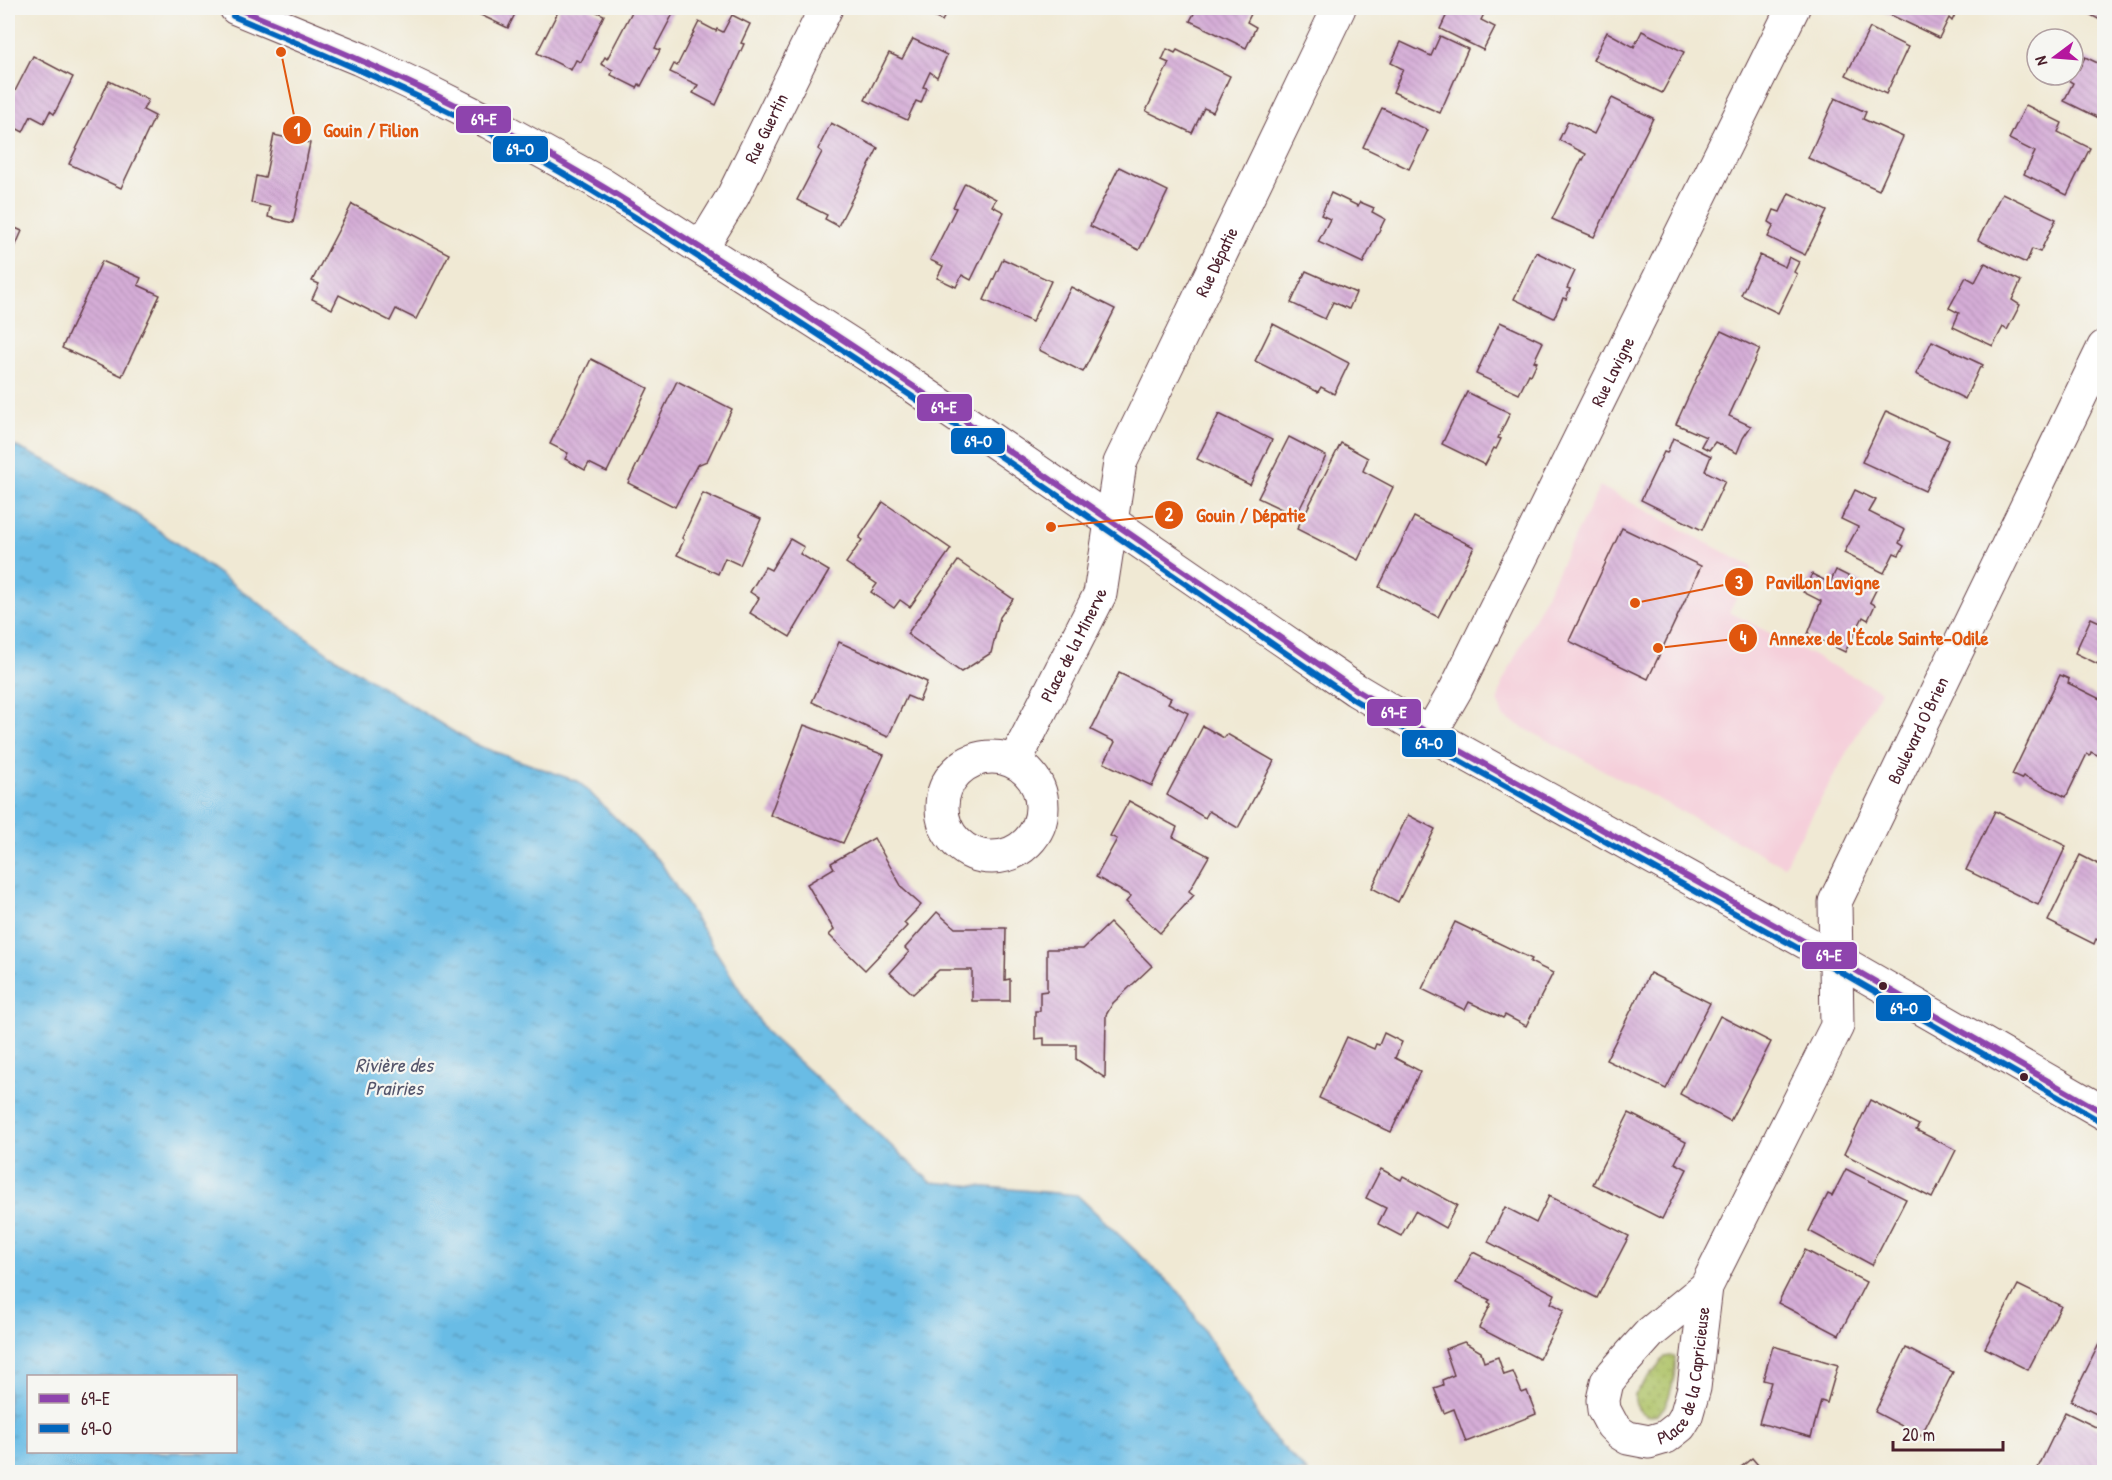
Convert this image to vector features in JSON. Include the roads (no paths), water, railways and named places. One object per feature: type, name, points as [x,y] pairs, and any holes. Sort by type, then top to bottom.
[{"type":"street","points":[[236,8],[289,17],[360,59],[489,123],[602,184],[877,361],[1315,663],[1430,734],[1836,959],[2104,1113]]},
{"type":"street","name":"Rue Guertin","points":[[702,247],[733,196],[826,8]]},
{"type":"street","name":"Rue Dépatie","points":[[1112,522],[1119,464],[1339,8]]},
{"type":"street","name":"Rue Lavigne","points":[[1430,734],[1461,678],[1793,8]]},
{"type":"street","name":"Boulevard O'Brien","points":[[1836,959],[1835,902],[2104,347]]},
{"type":"street","name":"Place de la Minerve","points":[[1015,761],[1101,594],[1112,522]]},
{"type":"street","name":"Place de la Capricieuse","points":[[1706,1287],[1837,1026],[1836,959]]},
{"type":"water","name":"Rivière des Prairies","points":[[8,443],[53,464],[126,507],[331,655],[473,744],[579,782],[661,863],[766,1032],[931,1182],[1077,1195],[1180,1293],[1270,1434],[1307,1472],[8,1472]]},
{"type":"place","name":"Gouin / Filion","points":[[281,52]]},
{"type":"place","name":"Gouin / Dépatie","points":[[1051,527]]},
{"type":"place","name":"Pavillon Lavigne","points":[[1635,603]]},
{"type":"place","name":"Annexe de l'École Sainte-Odile","points":[[1658,648]]}]
